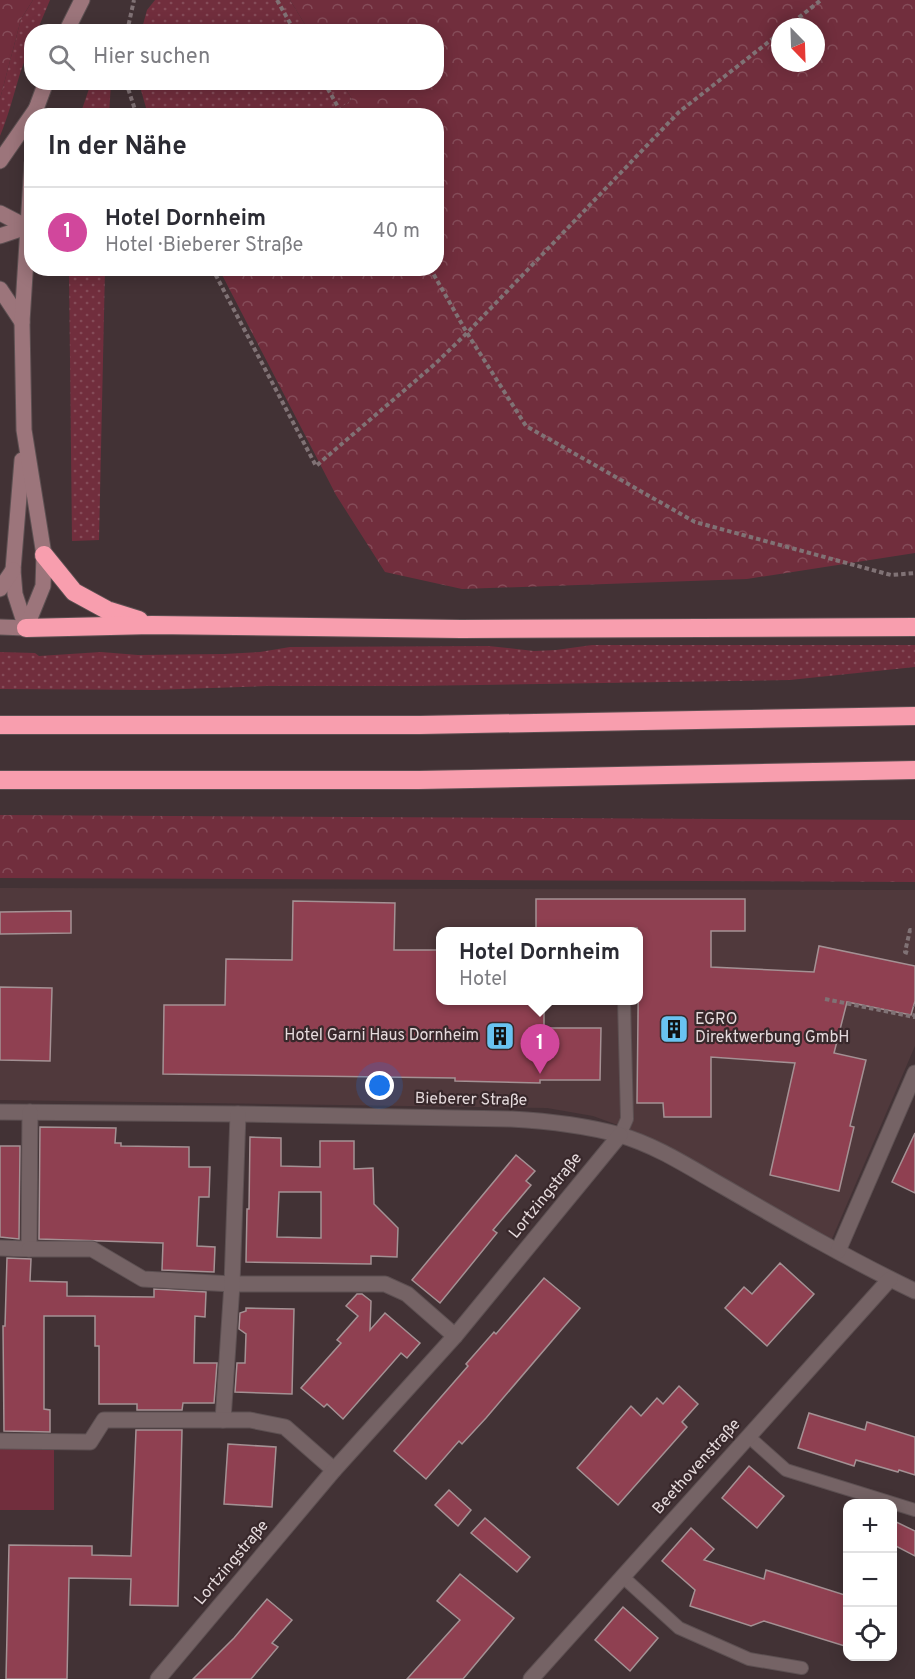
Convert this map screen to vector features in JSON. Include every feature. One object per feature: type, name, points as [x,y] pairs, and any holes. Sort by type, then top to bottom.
[{"type":"highway","points":[[44,555],[74,592],[107,610],[152,625]]},
{"type":"highway","points":[[26,628],[152,625],[461,629],[915,627]]},
{"type":"highway","points":[[0,725],[420,725],[915,716]]},
{"type":"highway","points":[[0,780],[419,780],[915,770]]},
{"type":"main road","points":[[70,24],[82,0]]},
{"type":"main road","points":[[37,108],[43,90]]},
{"type":"main road","points":[[0,161],[24,128]]},
{"type":"main road","points":[[0,213],[24,225]]},
{"type":"main road","points":[[0,236],[24,228]]},
{"type":"main road","points":[[24,276],[22,322],[24,430],[13,570],[15,594],[26,628]]},
{"type":"main road","points":[[0,289],[22,322]]},
{"type":"main road","points":[[24,430],[44,555],[43,586],[26,628]]},
{"type":"main road","points":[[0,589],[13,570]]},
{"type":"main road","points":[[0,627],[26,628]]},
{"type":"street","points":[[838,1251],[864,1202],[915,1073]]},
{"type":"street","name":"Bieberer Straße","points":[[0,1112],[237,1114],[552,1121],[620,1135],[668,1156],[838,1251],[915,1291]]},
{"type":"street","points":[[29,1248],[30,1112]]},
{"type":"street","points":[[223,1420],[232,1284],[237,1114]]},
{"type":"street","name":"Lortzingstraße","points":[[158,1679],[334,1470],[455,1336],[620,1135]]},
{"type":"street","points":[[0,1248],[92,1249],[143,1279],[232,1284],[385,1284],[407,1294],[455,1336]]},
{"type":"street","name":"Beethovenstraße","points":[[531,1679],[890,1279]]},
{"type":"street","points":[[0,1441],[90,1442],[104,1420],[250,1420],[285,1428],[334,1470]]},
{"type":"lane","points":[[620,1135],[627,1119],[624,1005]]},
{"type":"lane","points":[[749,1437],[786,1470],[915,1510]]},
{"type":"lane","points":[[623,1577],[679,1628],[749,1659],[802,1668]]},
{"type":"path","points":[[129,24],[134,0]]},
{"type":"path","points":[[277,0],[290,24]]},
{"type":"path","points":[[798,18],[821,0]]},
{"type":"path","points":[[216,276],[316,466],[435,364],[467,333],[679,112],[771,40]]},
{"type":"path","points":[[129,90],[134,108]]},
{"type":"path","points":[[328,90],[339,108]]},
{"type":"path","points":[[435,276],[467,333],[526,426],[695,522],[891,575],[915,573]]},
{"type":"path","points":[[908,952],[905,952],[910,930],[913,931]]},
{"type":"path","points":[[825,999],[914,1017],[915,1011]]},
{"type":"shaded area","points":[[0,888],[915,890],[915,1046],[831,1241],[637,1132],[593,1116],[547,1108],[0,1100]]},
{"type":"green space","points":[[0,0],[33,0],[21,19],[0,99]]},
{"type":"green space","points":[[33,0],[50,0],[40,24],[24,24],[24,63],[0,136],[0,99],[21,19]]},
{"type":"green space","points":[[155,0],[290,0],[305,24],[143,24],[147,10]]},
{"type":"green space","points":[[290,0],[915,0],[915,553],[747,579],[462,589],[385,572],[336,495],[223,276],[444,276],[444,108],[341,108],[352,99],[346,90],[444,90],[444,24],[305,24]]},
{"type":"green space","points":[[89,90],[111,90],[109,108],[82,108]]},
{"type":"green space","points":[[141,90],[346,90],[352,99],[341,108],[146,108]]},
{"type":"green space","points":[[69,276],[105,276],[99,540],[72,541]]},
{"type":"green space","points":[[592,645],[915,645],[915,667],[790,680],[267,686],[154,690],[0,689],[0,652],[35,653],[39,656],[101,652],[138,655],[224,654],[260,652],[290,647],[489,646],[534,651]]},
{"type":"green space","points":[[0,815],[915,820],[915,882],[0,878]]},
{"type":"green space","points":[[0,1449],[54,1449],[54,1510],[0,1510]]},
{"type":"building","points":[[536,899],[745,899],[745,931],[711,931],[711,967],[814,972],[819,946],[915,966],[915,1001],[911,1015],[847,1002],[834,1053],[866,1060],[850,1126],[854,1127],[839,1191],[770,1175],[795,1063],[711,1057],[711,1117],[664,1117],[663,1103],[637,1103],[638,1005],[643,1005],[643,927],[536,927]]},
{"type":"building","points":[[293,901],[395,903],[394,950],[436,950],[436,1005],[544,1005],[544,1028],[601,1028],[600,1080],[540,1080],[540,1083],[455,1081],[455,1078],[163,1074],[164,1005],[225,1005],[226,959],[292,960]]},
{"type":"building","points":[[71,911],[71,933],[0,934],[0,912]]},
{"type":"building","points":[[0,987],[52,988],[50,1061],[0,1060]]},
{"type":"building","points":[[40,1127],[116,1128],[115,1143],[121,1143],[121,1146],[189,1147],[189,1167],[210,1167],[209,1197],[199,1197],[197,1246],[215,1247],[214,1272],[162,1270],[163,1243],[39,1239]]},
{"type":"building","points":[[915,1133],[915,1193],[892,1182]]},
{"type":"building","points":[[250,1137],[281,1138],[281,1166],[320,1167],[320,1141],[354,1141],[354,1169],[373,1168],[374,1204],[398,1228],[397,1257],[371,1256],[371,1264],[246,1262],[247,1209],[249,1209]],"holes":[[[279,1192],[321,1192],[321,1238],[277,1237]]]},
{"type":"building","points":[[0,1146],[20,1146],[19,1239],[0,1237]]},
{"type":"building","points":[[516,1155],[535,1171],[526,1181],[531,1185],[493,1230],[497,1233],[440,1303],[412,1280]]},
{"type":"building","points":[[7,1258],[31,1259],[30,1281],[67,1282],[67,1296],[154,1297],[154,1289],[206,1292],[205,1317],[195,1316],[194,1363],[217,1363],[214,1403],[183,1403],[182,1410],[137,1410],[137,1404],[99,1404],[99,1346],[95,1346],[95,1316],[44,1316],[44,1409],[50,1410],[50,1432],[4,1431],[3,1326],[5,1326]]},
{"type":"building","points":[[780,1263],[814,1294],[767,1346],[725,1308],[744,1287],[752,1294]]},
{"type":"building","points":[[544,1278],[580,1308],[486,1418],[462,1444],[459,1441],[426,1479],[394,1451],[468,1366],[466,1364],[494,1332],[496,1334]]},
{"type":"building","points":[[357,1294],[362,1294],[371,1301],[370,1330],[385,1313],[420,1343],[407,1358],[401,1353],[343,1419],[327,1404],[324,1407],[301,1388],[341,1343],[337,1340],[358,1316],[346,1306]]},
{"type":"building","points":[[246,1308],[294,1309],[292,1394],[235,1392],[237,1363],[245,1363],[246,1334],[239,1329],[240,1313],[246,1311]]},
{"type":"building","points":[[679,1386],[698,1404],[682,1422],[687,1427],[618,1505],[577,1468],[631,1406],[641,1416],[657,1398],[663,1404]]},
{"type":"building","points":[[809,1413],[865,1430],[867,1422],[915,1437],[915,1475],[856,1460],[854,1466],[798,1448]]},
{"type":"building","points":[[136,1430],[182,1430],[178,1606],[130,1605],[131,1579],[69,1578],[67,1679],[6,1679],[9,1545],[92,1546],[92,1555],[131,1556]]},
{"type":"building","points":[[228,1444],[276,1447],[272,1507],[224,1504]]},
{"type":"building","points":[[749,1466],[784,1496],[757,1528],[722,1498]]},
{"type":"building","points":[[449,1490],[471,1510],[458,1526],[435,1505]]},
{"type":"building","points":[[485,1518],[530,1557],[517,1572],[471,1533]]},
{"type":"building","points":[[897,1522],[915,1531],[915,1556],[897,1547]]},
{"type":"building","points":[[691,1528],[714,1549],[704,1560],[764,1579],[766,1570],[843,1594],[843,1645],[764,1621],[751,1626],[690,1606],[695,1590],[662,1561]]},
{"type":"building","points":[[460,1574],[514,1618],[463,1679],[407,1679],[460,1620],[437,1601]]},
{"type":"building","points":[[267,1599],[292,1620],[272,1643],[278,1647],[251,1679],[193,1679],[234,1638]]},
{"type":"building","points":[[623,1607],[658,1638],[630,1671],[595,1640]]},
{"type":"place","name":"EGRO Direktwerbung GmbH","points":[[674,1029]]},
{"type":"place","name":"Hotel Garni Haus Dornheim","points":[[500,1036]]},
{"type":"place","name":"Hotel Dornheim","points":[[540,1074]]}]
